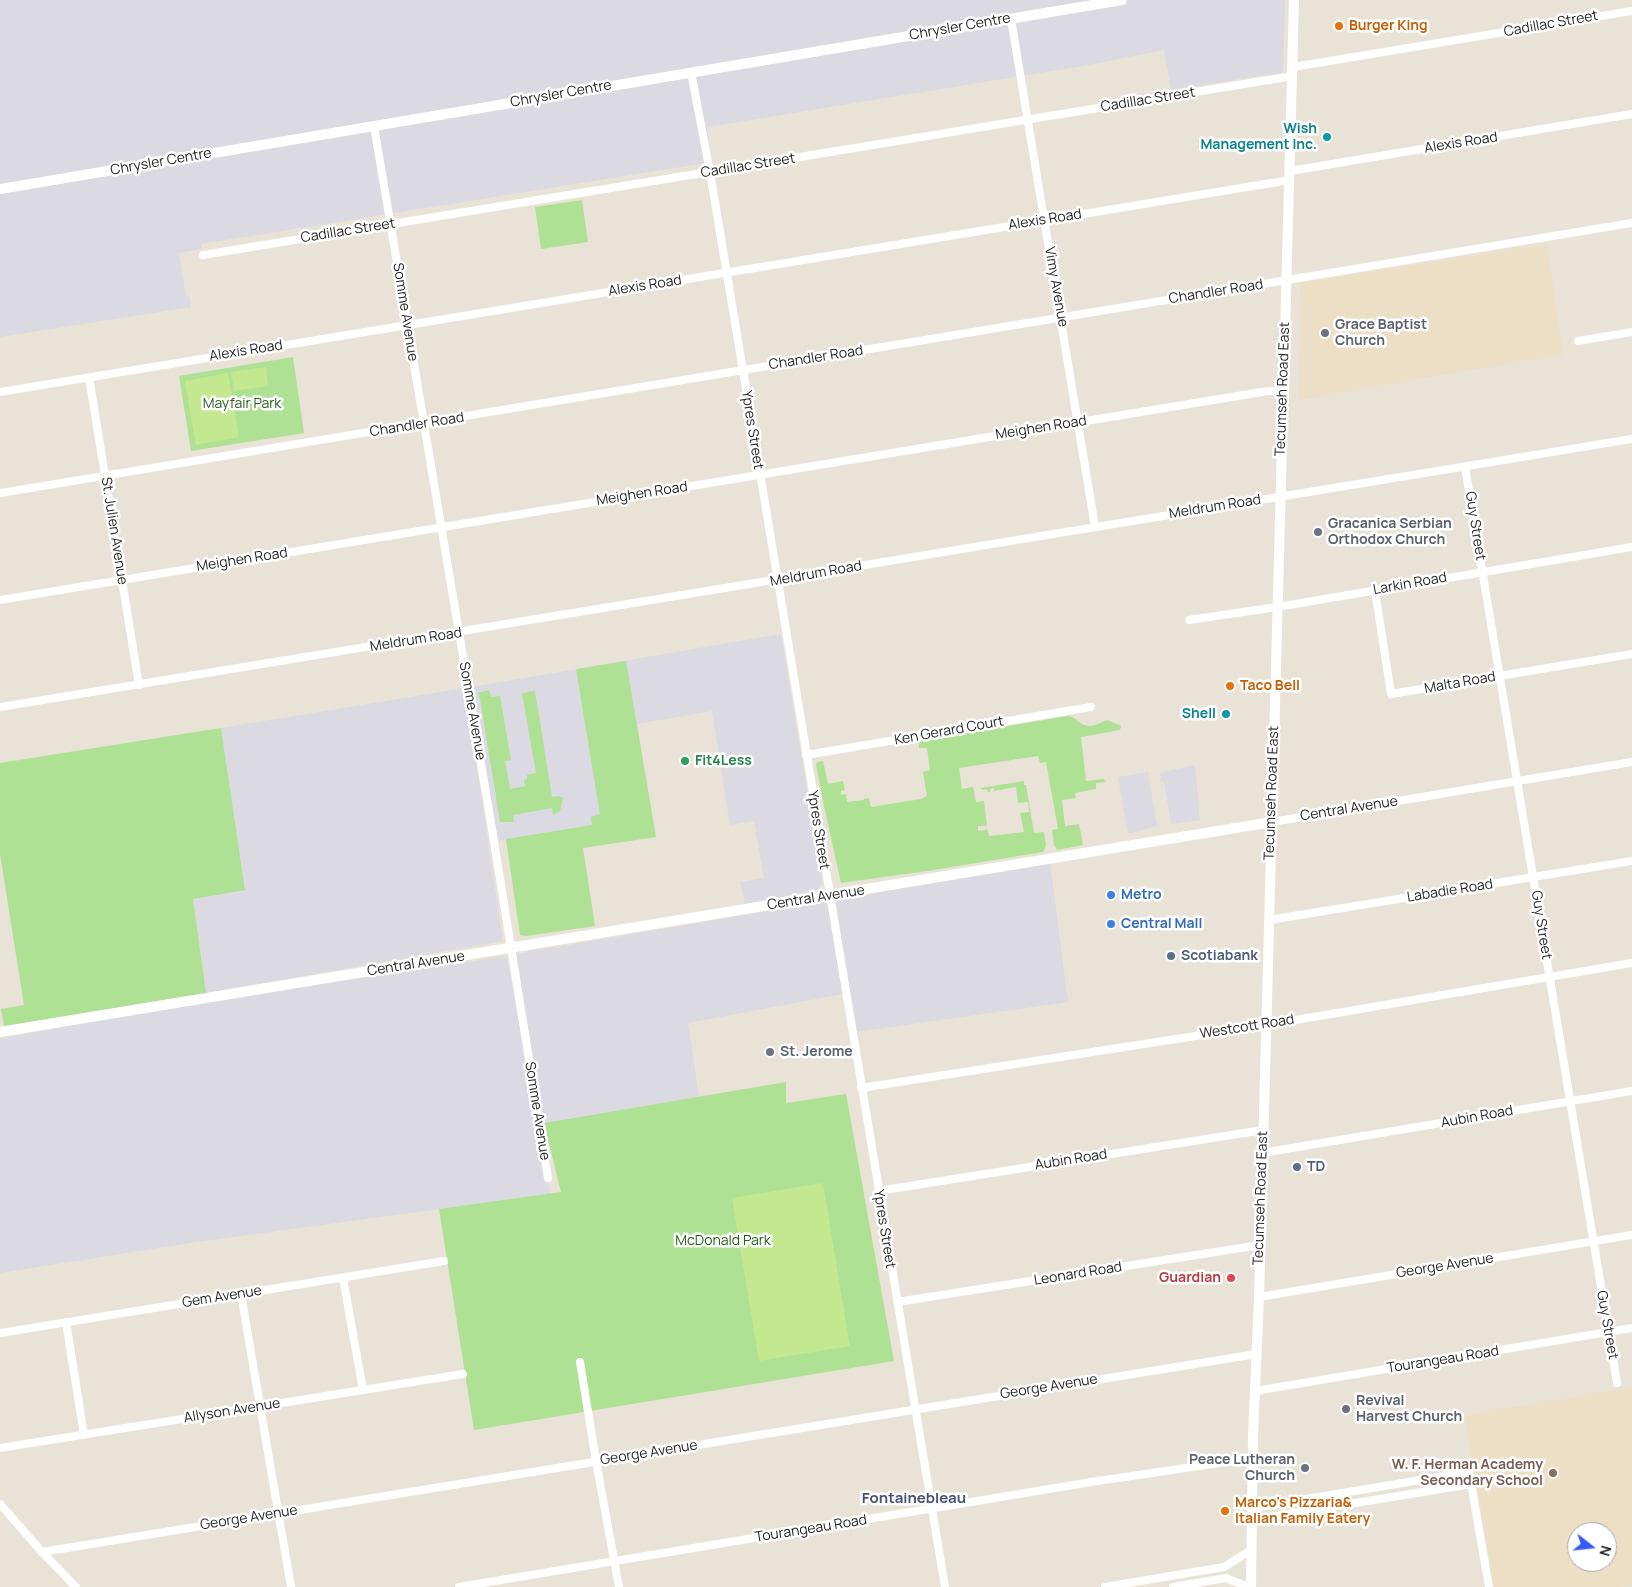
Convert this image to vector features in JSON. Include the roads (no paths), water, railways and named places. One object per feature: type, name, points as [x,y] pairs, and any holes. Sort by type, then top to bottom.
[{"type":"street","name":"Chrysler Centre","points":[[0,189],[1122,0]]},
{"type":"street","name":"Tecumseh Road East","points":[[1249,1587],[1259,1297],[1294,0]]},
{"type":"street","name":"Cadillac Street","points":[[203,255],[1028,120],[1632,11]]},
{"type":"street","name":"Vimy Avenue","points":[[1011,19],[1095,526]]},
{"type":"street","name":"Ypres Street","points":[[691,72],[710,172],[945,1587]]},
{"type":"street","name":"Alexis Road","points":[[0,392],[1045,220],[1632,114]]},
{"type":"street","name":"Somme Avenue","points":[[374,126],[548,1178]]},
{"type":"street","name":"Chandler Road","points":[[0,493],[1286,281],[1632,222]]},
{"type":"street","points":[[1578,341],[1632,332]]},
{"type":"street","name":"St. Julien Avenue","points":[[89,377],[139,685]]},
{"type":"street","name":"Meighen Road","points":[[0,600],[1268,391],[1283,391]]},
{"type":"street","name":"Meldrum Road","points":[[0,707],[459,633],[1095,526],[1632,440]]},
{"type":"street","name":"Guy Street","points":[[1465,467],[1618,1383]]},
{"type":"street","name":"Larkin Road","points":[[1189,620],[1632,547]]},
{"type":"street","name":"Malta Road","points":[[1375,590],[1392,694],[1632,654]]},
{"type":"street","name":"Ken Gerard Court","points":[[806,755],[1091,708]]},
{"type":"street","name":"Central Avenue","points":[[0,1032],[1632,762]]},
{"type":"street","name":"Labadie Road","points":[[1269,920],[1632,861]]},
{"type":"street","name":"Westcott Road","points":[[861,1088],[1266,1025],[1632,963]]},
{"type":"street","name":"Aubin Road","points":[[1262,1153],[1632,1090]]},
{"type":"street","name":"Aubin Road","points":[[878,1191],[1263,1130]]},
{"type":"street","name":"George Avenue","points":[[1259,1297],[1632,1235]]},
{"type":"street","name":"Leonard Road","points":[[897,1302],[1260,1245]]},
{"type":"street","name":"Gem Avenue","points":[[0,1333],[444,1261]]},
{"type":"street","points":[[343,1278],[363,1390]]},
{"type":"street","points":[[241,1294],[291,1587]]},
{"type":"street","points":[[66,1322],[84,1435]]},
{"type":"street","name":"Tourangeau Road","points":[[1255,1392],[1632,1328]]},
{"type":"street","name":"George Avenue","points":[[42,1552],[1256,1354]]},
{"type":"street","points":[[580,1362],[619,1587]]},
{"type":"street","name":"Allyson Avenue","points":[[0,1448],[463,1374]]},
{"type":"street","name":"Tourangeau Road","points":[[459,1587],[1128,1476],[1253,1458]]},
{"type":"street","points":[[1252,1508],[1469,1472],[1489,1587]]},
{"type":"street","points":[[1252,1520],[1471,1484]]},
{"type":"street","points":[[1318,1497],[1320,1509]]},
{"type":"street","points":[[0,1504],[76,1587]]},
{"type":"street","points":[[1105,1587],[1224,1568],[1251,1550]]},
{"type":"street","points":[[1224,1568],[1226,1578]]},
{"type":"street","points":[[1173,1587],[1226,1578],[1249,1587]]},
{"type":"place","name":"Burger King","points":[[1339,26]]},
{"type":"place","name":"Wish Management Inc.","points":[[1327,137]]},
{"type":"place","name":"Grace Baptist Church","points":[[1325,333]]},
{"type":"place","name":"Gracanica Serbian Orthodox Church","points":[[1318,532]]},
{"type":"place","name":"Taco Bell","points":[[1230,686]]},
{"type":"place","name":"Shell","points":[[1226,714]]},
{"type":"place","name":"Fit4Less","points":[[685,761]]},
{"type":"place","name":"Metro","points":[[1111,895]]},
{"type":"place","name":"Central Mall","points":[[1111,924]]},
{"type":"place","name":"Scotiabank","points":[[1171,956]]},
{"type":"place","name":"St. Jerome","points":[[770,1052]]},
{"type":"place","name":"TD","points":[[1297,1167]]},
{"type":"place","name":"Guardian","points":[[1231,1278]]},
{"type":"place","name":"Revival Harvest Church","points":[[1346,1409]]},
{"type":"place","name":"Peace Lutheran Church","points":[[1305,1468]]},
{"type":"place","name":"W. F. Herman Academy Secondary School","points":[[1553,1473]]},
{"type":"place","name":"Marco's Pizzaria& Italian Family Eatery","points":[[1225,1511]]},
{"type":"district","name":"Fontainebleau","points":[[914,1499]]},
{"type":"park label","name":"Mayfair Park","points":[[242,404]]},
{"type":"park label","name":"McDonald Park","points":[[723,1241]]}]
